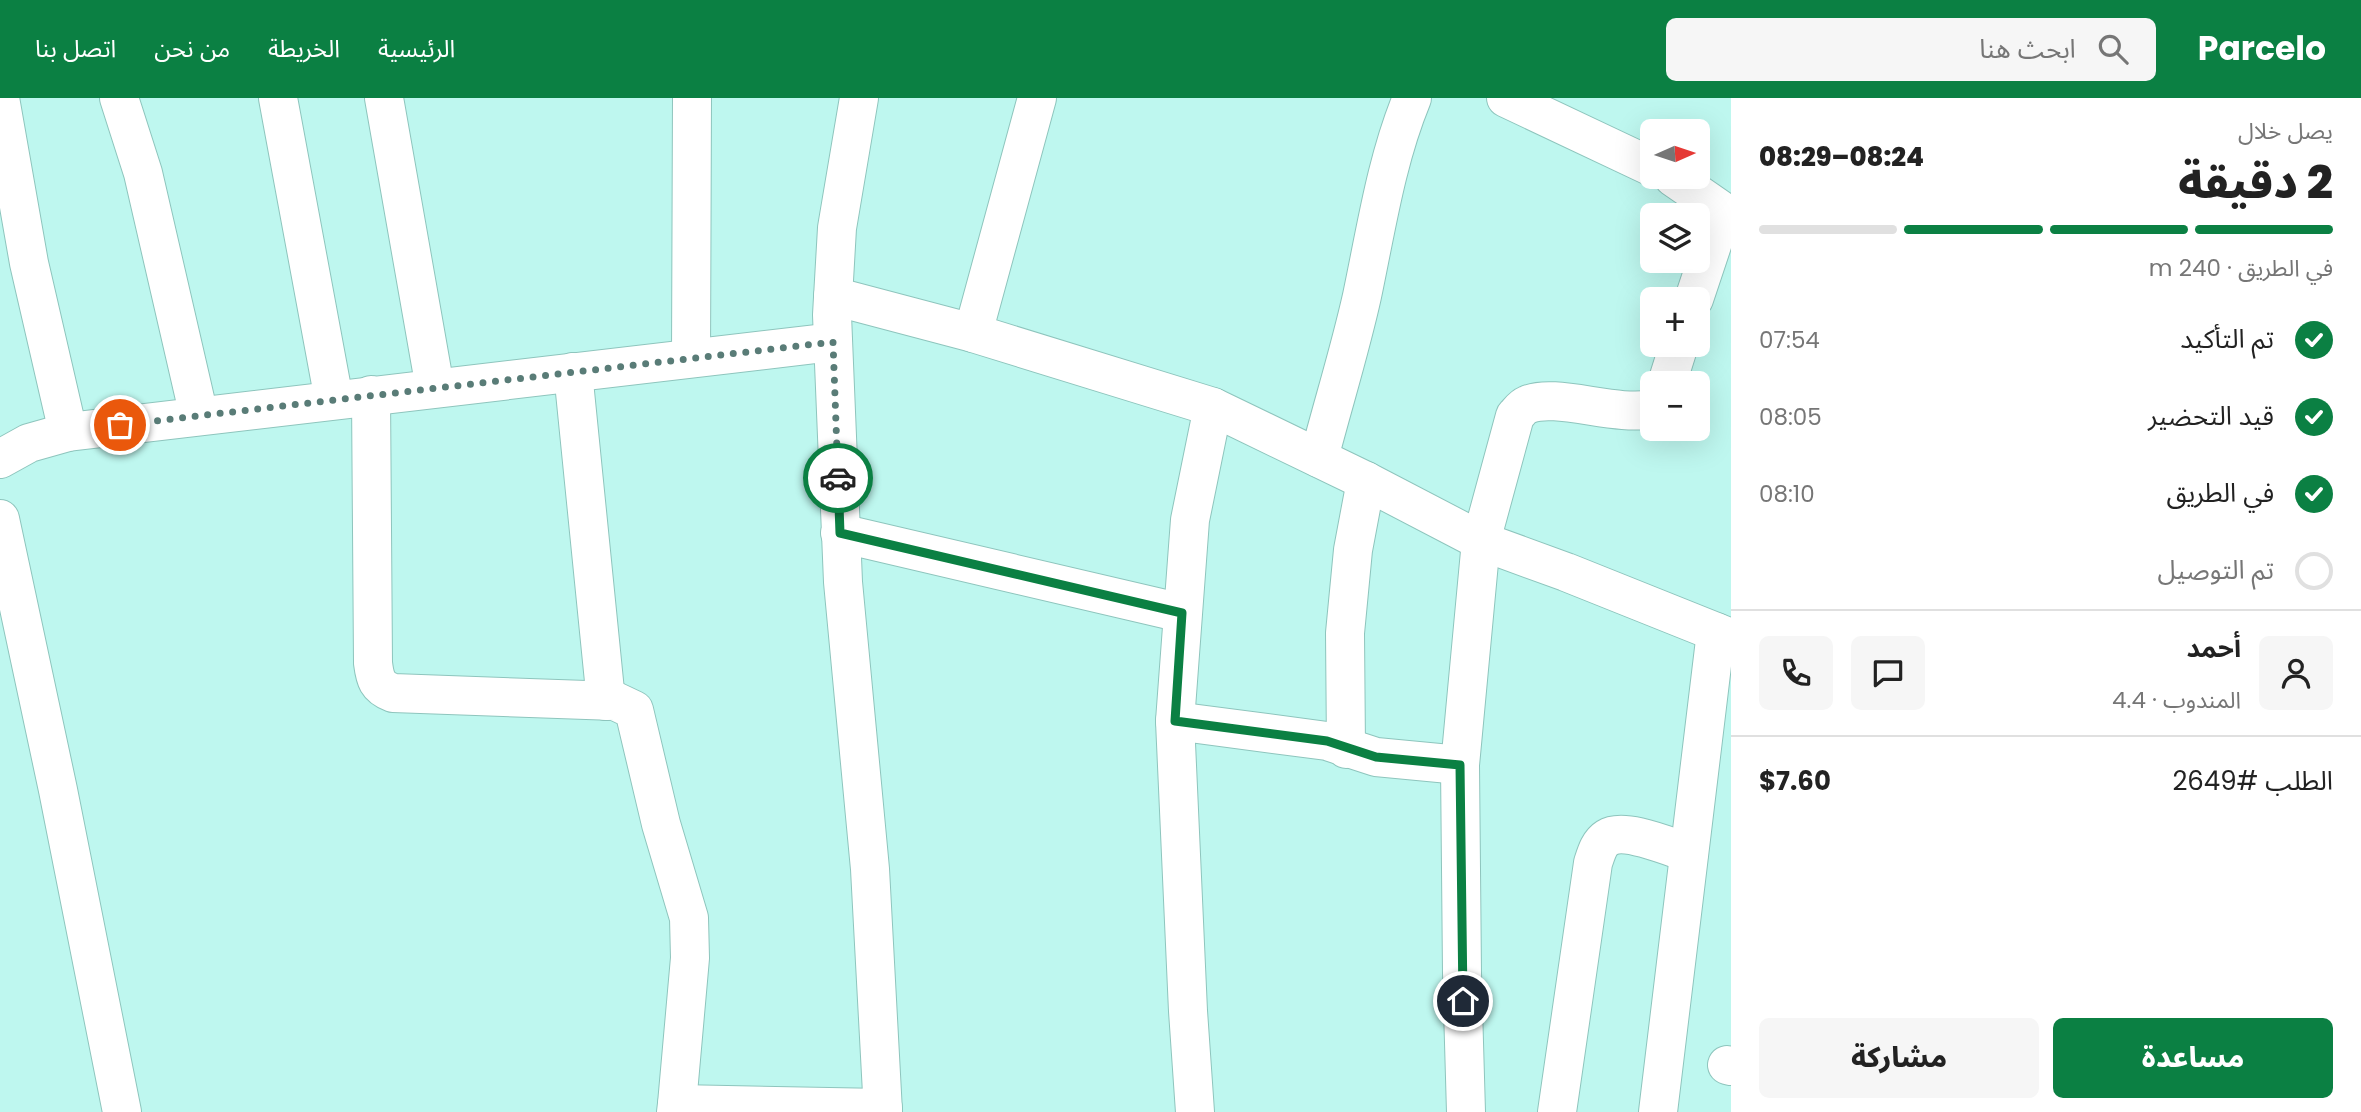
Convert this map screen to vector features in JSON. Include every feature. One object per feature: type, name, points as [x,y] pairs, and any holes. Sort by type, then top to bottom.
[{"type":"street","points":[[0,98],[29,262],[68,432]]},
{"type":"street","points":[[119,98],[143,173],[199,416]]},
{"type":"street","points":[[278,98],[353,397],[375,680],[382,689],[393,693],[606,701],[625,704],[634,710],[661,824],[689,918],[690,958],[677,1108],[883,1110],[870,869],[840,533],[833,342],[837,228],[859,98]]},
{"type":"street","points":[[384,98],[435,388]]},
{"type":"street","points":[[691,358],[692,98]]},
{"type":"street","points":[[973,333],[1037,98]]},
{"type":"street","points":[[1319,458],[1362,297],[1373,231],[1404,117],[1412,98]]},
{"type":"street","points":[[1506,98],[1640,161]]},
{"type":"street","points":[[1691,189],[1727,214],[1699,287]]},
{"type":"street","points":[[833,296],[973,333],[1213,407],[1366,481],[1480,541],[1724,635],[1689,853],[1658,1112]]},
{"type":"street","points":[[0,459],[29,443],[68,432],[833,342]]},
{"type":"street","points":[[573,372],[606,701]]},
{"type":"street","points":[[1466,1112],[1460,765],[1480,541],[1515,416],[1524,406],[1548,401],[1640,411]]},
{"type":"street","points":[[1195,1112],[1175,721],[1190,520],[1213,407]]},
{"type":"street","points":[[1346,749],[1345,633],[1353,550],[1366,481]]},
{"type":"street","points":[[0,519],[58,790],[122,1112]]},
{"type":"street","points":[[840,533],[1182,613]]},
{"type":"street","points":[[1175,721],[1327,741],[1376,757],[1460,765]]},
{"type":"street","points":[[1557,1112],[1593,863],[1598,849],[1605,839],[1615,835],[1633,836],[1689,853]]},
{"type":"way so far","points":[[120,425],[833,342],[838,478]]},
{"type":"route","points":[[838,478],[840,533],[1182,613],[1175,721],[1327,741],[1376,757],[1460,765],[1463,1001]]}]
